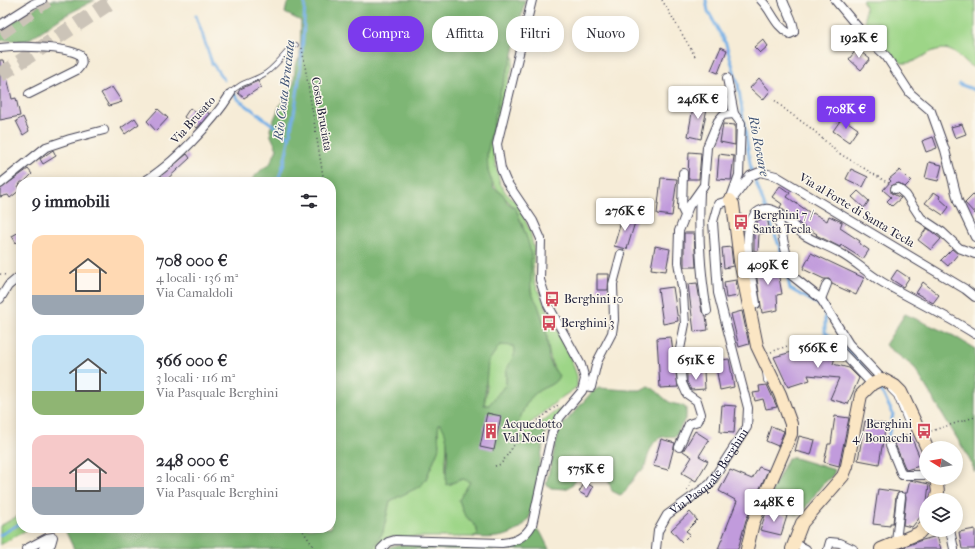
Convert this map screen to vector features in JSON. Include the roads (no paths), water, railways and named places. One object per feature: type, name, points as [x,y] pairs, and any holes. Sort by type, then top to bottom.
[{"type":"street","points":[[0,25],[42,0]]},
{"type":"street","points":[[381,549],[388,542],[395,540],[502,544],[516,540],[527,534],[532,525],[552,433],[560,417],[578,398],[584,386],[581,365],[548,305],[540,280],[541,239],[533,221],[506,181],[501,169],[497,144],[532,0]]},
{"type":"street","points":[[761,0],[766,5],[780,28],[790,34],[794,32],[795,26],[787,12],[783,0]]},
{"type":"street","points":[[835,0],[866,37],[886,56],[910,93],[931,111],[945,150],[958,201],[975,237]]},
{"type":"street","points":[[0,48],[12,46],[69,50],[80,55],[82,61],[78,70],[29,94]]},
{"type":"street","points":[[727,78],[734,114],[741,123],[740,168],[730,200],[733,204],[740,261],[748,307],[757,346],[780,394],[791,424],[791,434],[753,523],[746,547]]},
{"type":"street","name":"Via Brusato","points":[[150,177],[170,162],[220,111],[231,93]]},
{"type":"street","points":[[679,447],[689,424],[698,420],[701,414],[698,401],[687,394],[682,383],[679,354],[685,324],[683,294],[678,262],[679,231],[689,206],[704,185],[707,147],[718,121],[723,114],[734,114]]},
{"type":"street","points":[[0,184],[46,147],[104,130]]},
{"type":"street","name":"Via al Forte di Santa Tecla","points":[[730,200],[750,176],[760,172],[776,176],[965,289],[975,297]]},
{"type":"street","points":[[683,173],[682,209],[685,215]]},
{"type":"street","points":[[895,189],[898,188],[906,195],[921,218],[942,232],[959,248],[975,254]]},
{"type":"street","points":[[700,192],[698,223],[701,268],[707,311]]},
{"type":"street","name":"Via Pasquale Berghini","points":[[656,549],[658,531],[667,516],[710,484],[747,427],[748,408],[718,293],[713,229],[713,222],[718,204],[730,200]]},
{"type":"street","points":[[748,307],[756,304],[750,270],[748,224],[759,210],[768,209],[777,212],[804,235],[841,253],[880,281],[975,334]]},
{"type":"street","points":[[777,212],[791,274],[798,282],[821,299],[849,344],[877,382]]},
{"type":"street","points":[[584,386],[591,387],[597,362],[612,333],[614,320],[614,284],[621,254]]},
{"type":"street","points":[[0,299],[8,286],[16,279]]},
{"type":"street","points":[[821,299],[827,284]]},
{"type":"street","points":[[832,342],[877,382],[895,386],[901,392],[924,441]]},
{"type":"street","points":[[806,549],[793,546],[802,523],[843,476],[847,466],[861,395],[877,382]]},
{"type":"street","points":[[890,446],[902,475],[919,475]]},
{"type":"street","points":[[896,542],[901,497]]},
{"type":"street","points":[[881,549],[919,533]]},
{"type":"street","points":[[26,549],[47,538],[53,537],[51,544],[43,549]]},
{"type":"street","points":[[951,537],[954,549]]},
{"type":"street","points":[[828,549],[830,542],[840,543],[853,549]]},
{"type":"lane","name":"Via Brusato","points":[[231,93],[236,86],[257,79],[267,73],[292,46],[296,46]]},
{"type":"lane","points":[[763,359],[766,381]]},
{"type":"lane","points":[[890,390],[896,396],[907,423],[917,426]]},
{"type":"waterway","name":"Rio Costa Bruciata","points":[[279,177],[282,171],[296,102],[304,34],[305,0]]},
{"type":"waterway","name":"Rio Rovare","points":[[706,0],[708,11],[726,44],[738,84],[751,169],[784,259]]},
{"type":"waterway","points":[[196,16],[212,63],[224,80]]},
{"type":"waterway","points":[[959,84],[975,90]]},
{"type":"waterway","points":[[234,94],[239,100],[289,137]]},
{"type":"waterway","name":"Rio Rovare","points":[[787,274],[790,289],[825,308],[825,332],[856,358],[871,377]]},
{"type":"waterway","name":"Rio Rovare","points":[[879,386],[893,414],[887,442]]},
{"type":"waterway","name":"Rio Costa Bruciata","points":[[0,535],[16,526]]},
{"type":"tunnel","points":[[0,33],[47,0]]},
{"type":"tunnel","points":[[0,75],[114,0]]},
{"type":"place","name":"Berghini 7 / Santa Tecla","points":[[741,222]]},
{"type":"place","name":"Berghini 10","points":[[552,299]]},
{"type":"place","name":"Berghini 3","points":[[549,323]]},
{"type":"place","name":"Acquedotto Val Noci","points":[[491,431]]},
{"type":"place","name":"Berghini 4/ Bonacchi","points":[[924,431]]}]
